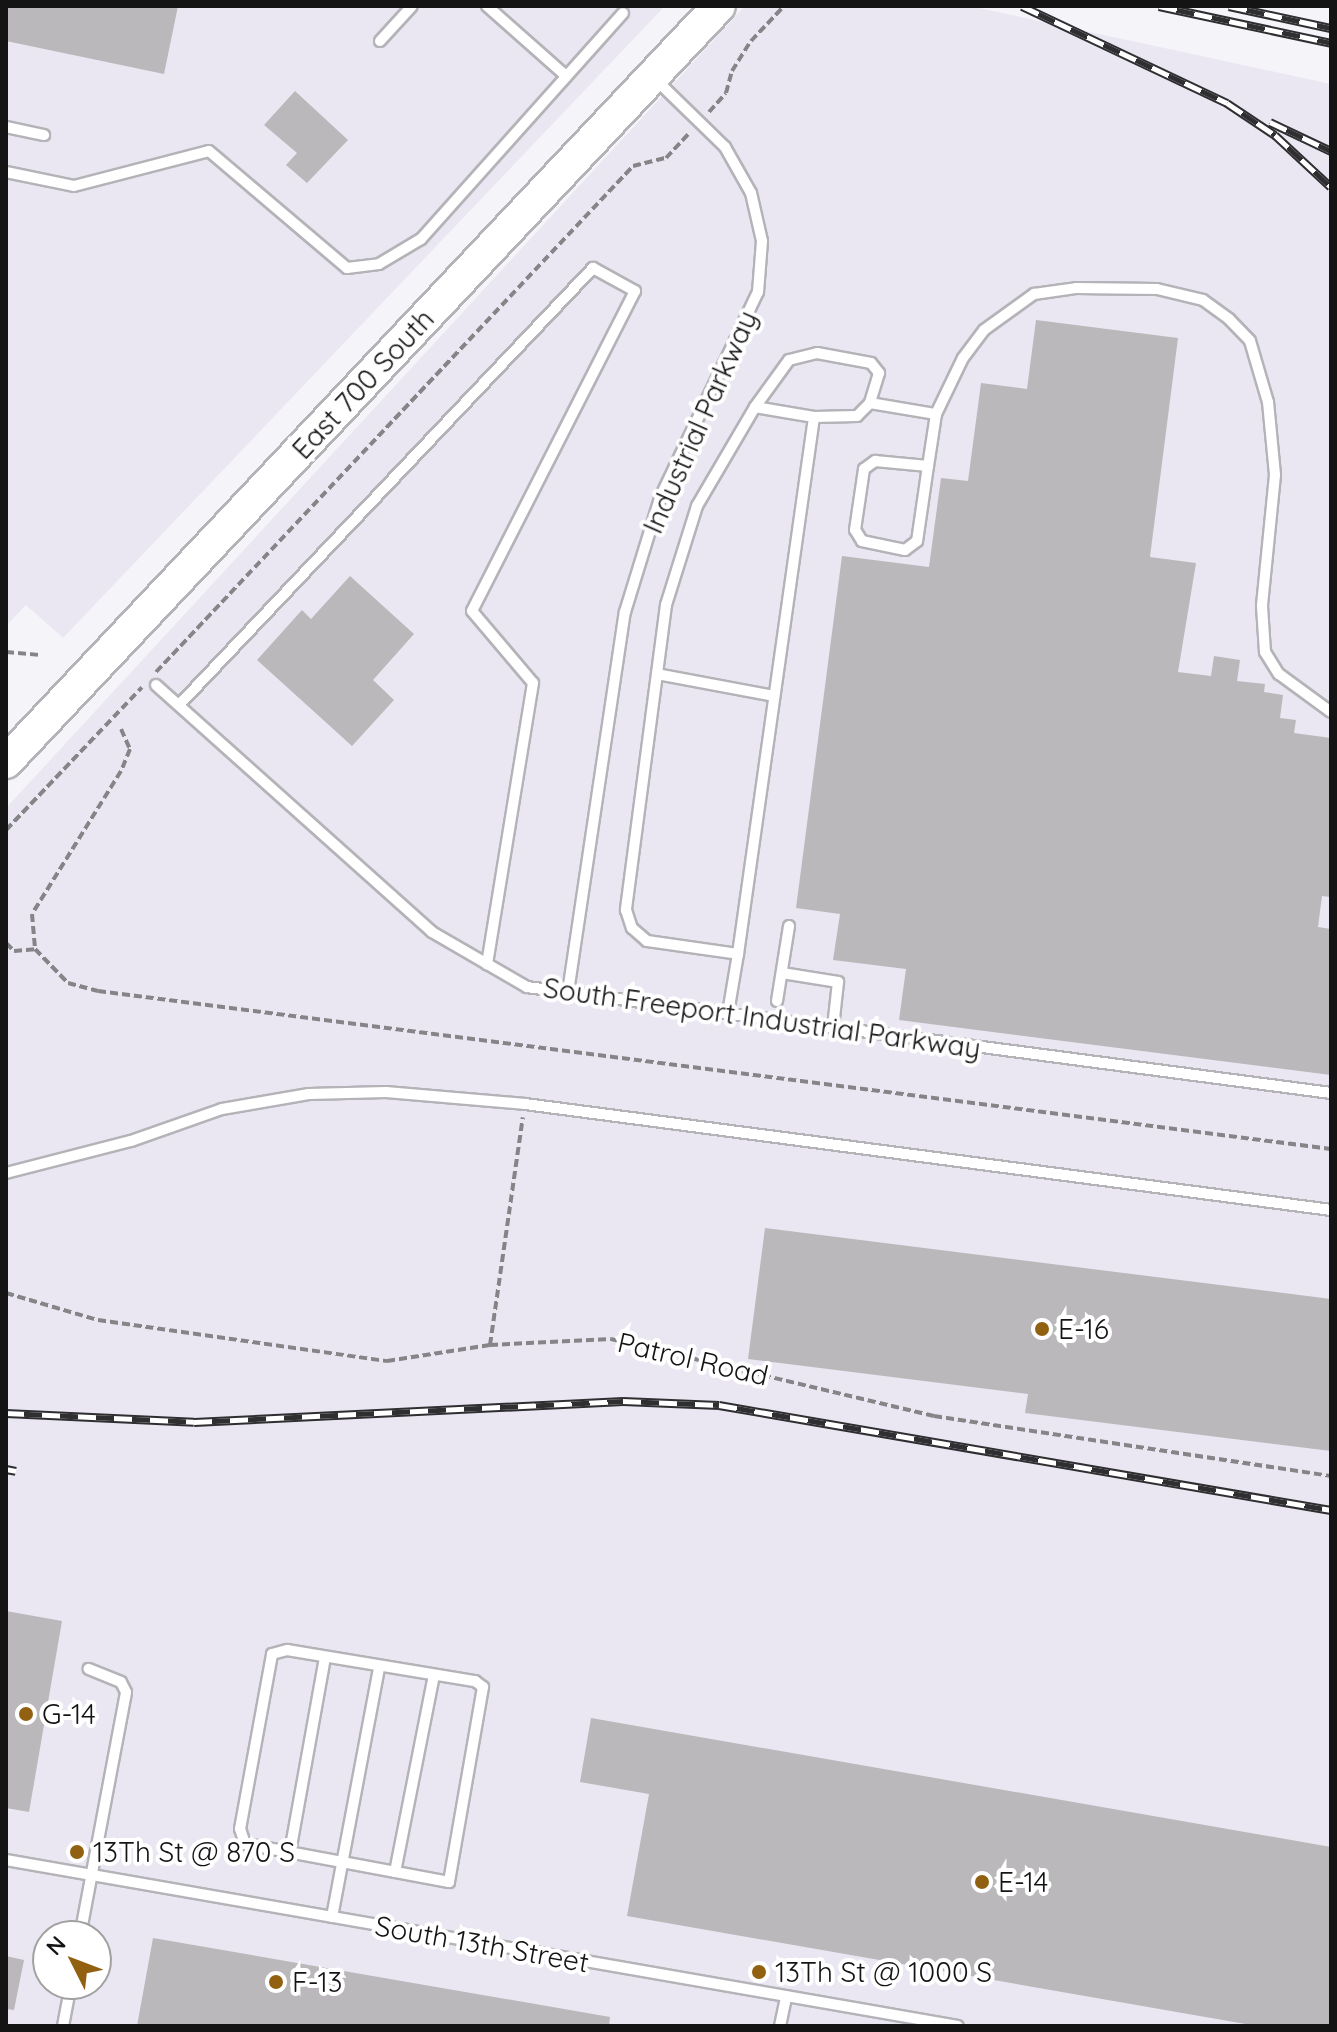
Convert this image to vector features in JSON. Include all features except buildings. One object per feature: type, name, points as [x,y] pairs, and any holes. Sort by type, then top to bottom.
[{"type":"main road","name":"East 700 South","points":[[6,762],[719,6]]},
{"type":"lane","points":[[380,41],[412,6]]},
{"type":"lane","points":[[487,6],[566,76]]},
{"type":"lane","points":[[6,172],[74,186],[209,151],[347,268],[379,264],[421,239],[623,13]]},
{"type":"lane","name":"Industrial Parkway","points":[[568,992],[625,612],[660,498],[758,292],[762,241],[751,193],[725,147],[652,77]]},
{"type":"lane","points":[[6,127],[44,135]]},
{"type":"lane","points":[[179,705],[593,268],[635,291],[472,611],[533,683],[487,964]]},
{"type":"lane","points":[[928,466],[875,461],[864,469],[855,530],[862,541],[905,550],[917,541],[936,414],[963,358],[984,330],[1034,294],[1076,288],[1157,289],[1203,300],[1229,319],[1250,341],[1268,402],[1275,475],[1262,606],[1265,652],[1279,674],[1331,712]]},
{"type":"lane","points":[[738,954],[647,941],[632,928],[626,910],[666,605],[697,506],[755,407],[789,360],[817,353],[871,363],[879,373],[870,403],[857,416],[814,417],[755,407]]},
{"type":"lane","points":[[870,403],[936,414]]},
{"type":"lane","points":[[728,1013],[814,417]]},
{"type":"lane","points":[[657,674],[774,696]]},
{"type":"lane","name":"South Freeport Industrial Parkway","points":[[156,685],[432,932],[527,987],[1331,1093]]},
{"type":"lane","points":[[777,1001],[789,926]]},
{"type":"lane","points":[[782,973],[838,982],[833,1027]]},
{"type":"lane","points":[[6,1173],[131,1141],[222,1109],[309,1094],[386,1092],[525,1104],[1331,1210]]},
{"type":"lane","points":[[287,1650],[325,1657],[379,1669],[434,1675],[483,1687],[449,1882],[245,1844],[240,1829],[272,1654],[287,1650]]},
{"type":"lane","points":[[290,1852],[325,1657]]},
{"type":"lane","points":[[83,1920],[126,1692],[121,1682],[89,1669]]},
{"type":"lane","points":[[332,1917],[345,1863],[379,1669]]},
{"type":"lane","points":[[395,1872],[434,1675]]},
{"type":"lane","name":"South 13th Street","points":[[6,1860],[958,2026]]},
{"type":"lane","points":[[780,2026],[786,1997]]},
{"type":"lane","points":[[63,2026],[68,2000]]},
{"type":"path","points":[[726,93],[744,51],[784,6]]},
{"type":"path","points":[[6,830],[633,166],[666,158]]},
{"type":"path","points":[[6,652],[39,655]]},
{"type":"path","points":[[121,729],[130,749],[121,771],[32,914],[35,949],[68,983],[98,991],[1331,1149]]},
{"type":"path","points":[[6,943],[14,951],[35,949]]},
{"type":"path","points":[[490,1345],[525,1104]]},
{"type":"path","name":"Patrol Road","points":[[6,1293],[98,1320],[387,1361],[490,1345],[611,1339],[934,1416],[1331,1476]]},
{"type":"shaded area","points":[[6,6],[665,6],[63,638],[26,605],[6,626]]},
{"type":"shaded area","points":[[745,6],[970,6],[1331,84],[1331,2026],[6,2026],[6,808]]},
{"type":"railway","points":[[1022,6],[1227,103],[1275,135],[1331,187]]},
{"type":"railway","points":[[1159,6],[1331,43]]},
{"type":"railway","points":[[1229,6],[1331,28]]},
{"type":"railway","points":[[1270,122],[1331,151]]},
{"type":"railway","points":[[6,1413],[194,1422],[623,1401],[719,1405],[1331,1510]]},
{"type":"railway","points":[[6,1469],[16,1471]]},
{"type":"place","name":"E-16","points":[[1042,1329]]},
{"type":"place","name":"G-14","points":[[26,1714]]},
{"type":"place","name":"13Th St @ 870 S","points":[[77,1852]]},
{"type":"place","name":"E-14","points":[[982,1882]]},
{"type":"place","name":"13Th St @ 1000 S","points":[[759,1972]]},
{"type":"place","name":"F-13","points":[[276,1982]]}]
